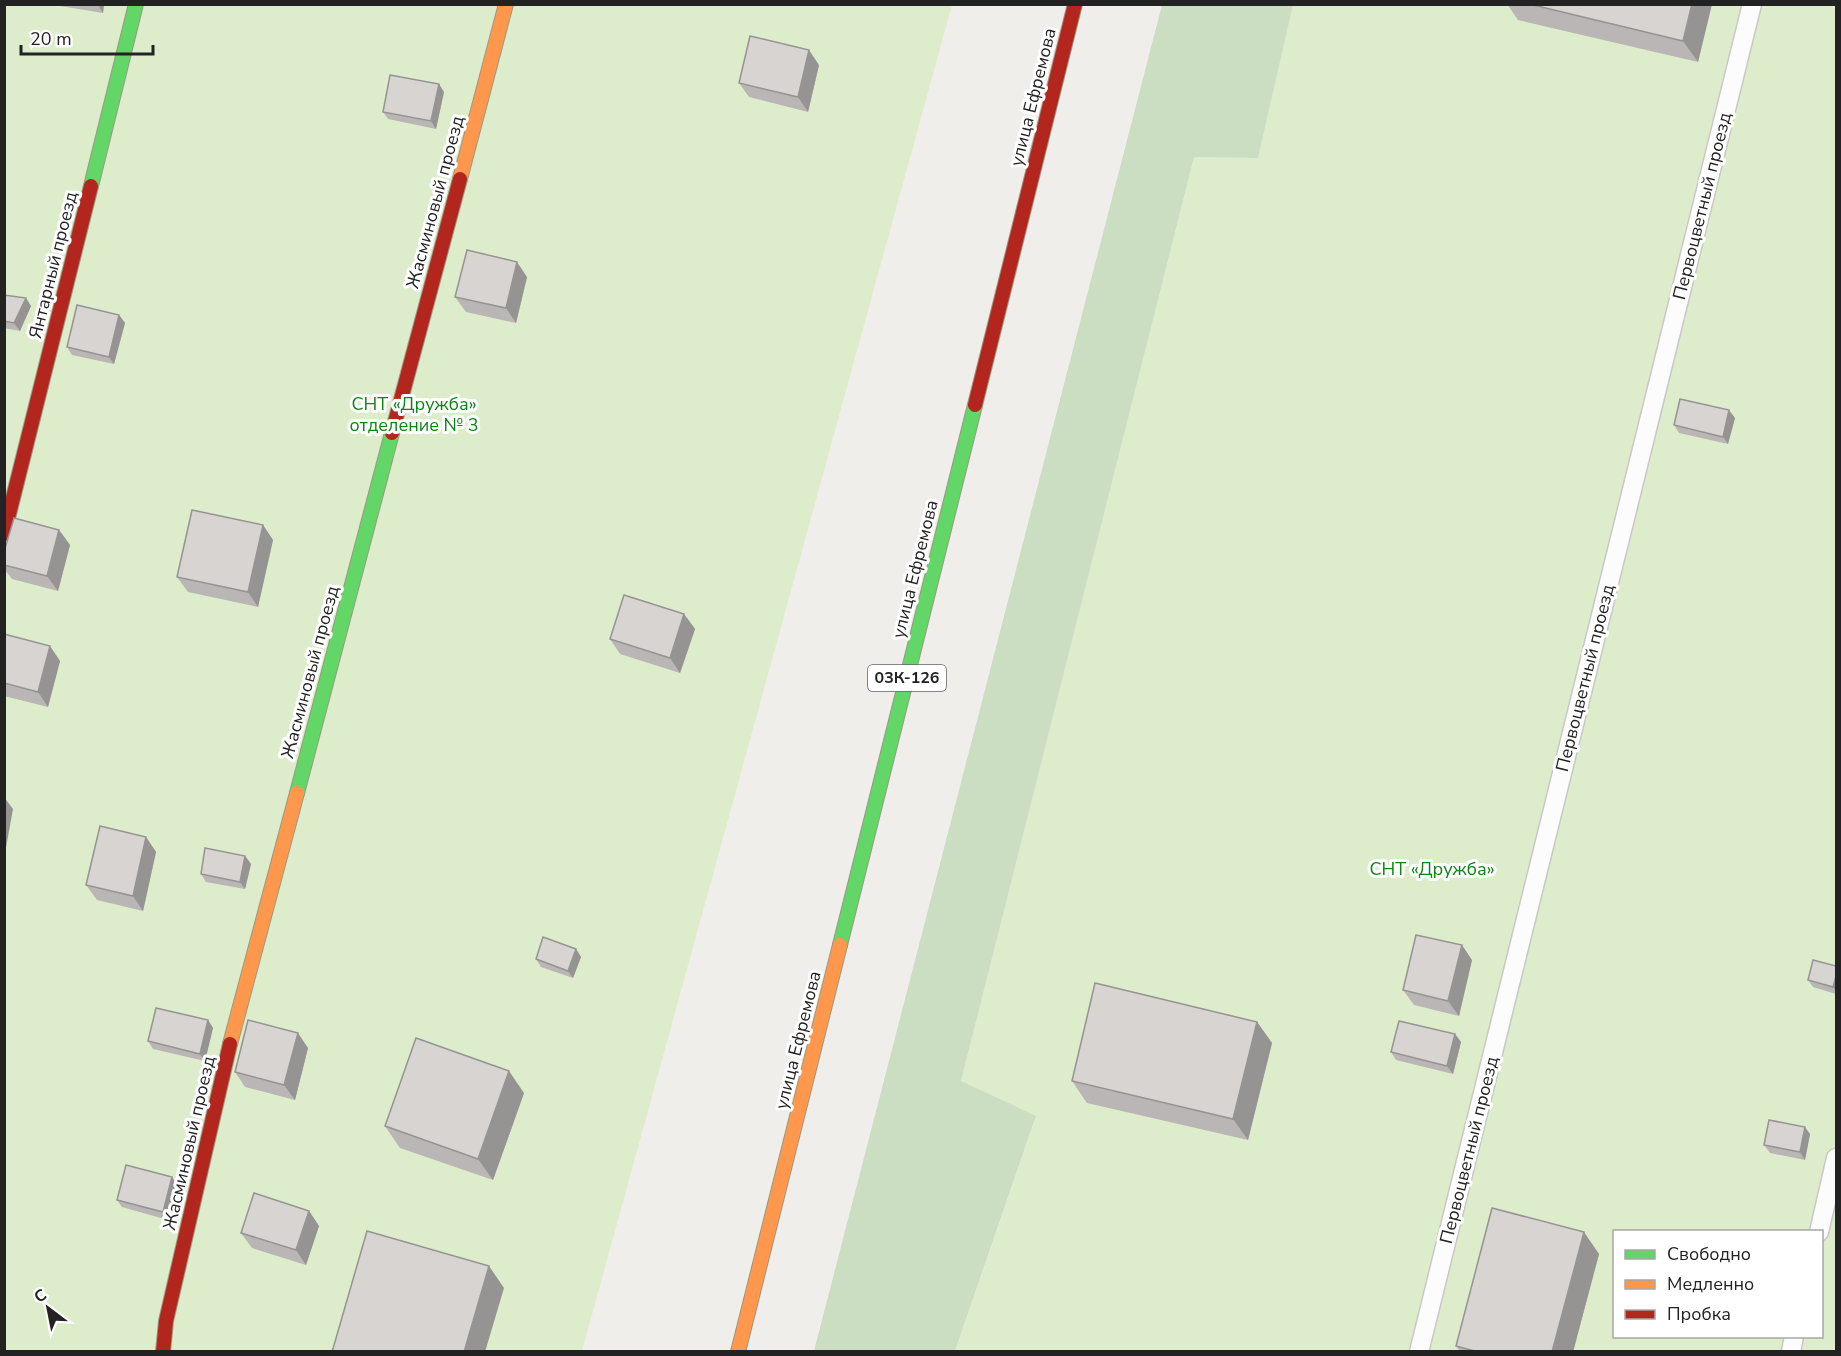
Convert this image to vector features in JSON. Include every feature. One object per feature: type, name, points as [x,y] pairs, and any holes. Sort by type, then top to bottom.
[{"type":"street","name":"Янтарный проезд","points":[[4,534],[136,4]]},
{"type":"street","name":"Жасминовый проезд","points":[[163,1352],[166,1322],[228,1053],[506,4]]},
{"type":"street","name":"улица Ефремова","points":[[738,1352],[1075,4]]},
{"type":"lane","name":"Первоцветный проезд","points":[[1419,1352],[1752,4]]},
{"type":"lane","points":[[1819,1230],[1836,1158]]},
{"type":"green space","name":"СНТ «Дружба» отделение № 3","points":[[5,5],[952,5],[582,1351],[5,1352]]},
{"type":"green space","points":[[1162,5],[1293,5],[1258,158],[1194,157],[961,1081],[1036,1116],[955,1351],[814,1351]]},
{"type":"green space","name":"СНТ «Дружба»","points":[[1293,5],[1836,5],[1836,1351],[955,1352],[1036,1117],[961,1081],[1194,157],[1258,158]]},
{"type":"building","points":[[1529,4],[1692,4],[1683,41]]},
{"type":"building","points":[[750,36],[809,50],[798,97],[739,83]]},
{"type":"building","points":[[390,75],[439,84],[431,121],[383,112]]},
{"type":"building","points":[[467,250],[517,262],[506,308],[455,297]]},
{"type":"building","points":[[4,295],[26,298],[14,323],[4,321]]},
{"type":"building","points":[[77,305],[119,315],[109,357],[67,347]]},
{"type":"building","points":[[1680,399],[1729,410],[1723,437],[1674,425]]},
{"type":"building","points":[[192,510],[263,525],[248,592],[177,577]]},
{"type":"building","points":[[14,518],[59,530],[47,576],[4,565],[4,552]]},
{"type":"building","points":[[624,595],[684,614],[670,658],[610,639]]},
{"type":"building","points":[[4,634],[50,646],[38,692],[4,683]]},
{"type":"building","points":[[100,826],[146,837],[133,896],[86,885]]},
{"type":"building","points":[[205,848],[245,856],[240,882],[201,874]]},
{"type":"building","points":[[1416,935],[1462,945],[1448,1001],[1403,990]]},
{"type":"building","points":[[543,937],[576,949],[568,971],[536,959]]},
{"type":"building","points":[[1813,960],[1836,966],[1833,987],[1808,980]]},
{"type":"building","points":[[1095,983],[1257,1022],[1233,1119],[1072,1081]]},
{"type":"building","points":[[156,1008],[208,1020],[200,1054],[148,1041]]},
{"type":"building","points":[[248,1020],[298,1033],[284,1085],[235,1072]]},
{"type":"building","points":[[1399,1021],[1455,1034],[1447,1066],[1391,1052]]},
{"type":"building","points":[[416,1038],[509,1071],[478,1159],[385,1126]]},
{"type":"building","points":[[1769,1120],[1805,1127],[1800,1152],[1764,1145]]},
{"type":"building","points":[[126,1165],[172,1177],[163,1212],[117,1200]]},
{"type":"building","points":[[254,1193],[309,1211],[296,1250],[241,1233]]},
{"type":"building","points":[[1492,1208],[1584,1232],[1552,1352],[1478,1352],[1456,1346]]},
{"type":"building","points":[[367,1231],[489,1266],[464,1352],[332,1352]]},
{"type":"traffic: fast","points":[[91,186],[136,4]]},
{"type":"traffic: fast","points":[[840,945],[975,405]]},
{"type":"traffic: fast","points":[[297,793],[392,433]]},
{"type":"traffic: slow","points":[[460,179],[506,4]]},
{"type":"traffic: slow","points":[[230,1044],[297,793]]},
{"type":"traffic: slow","points":[[738,1352],[840,945]]},
{"type":"traffic: jam","points":[[975,405],[1075,4]]},
{"type":"traffic: jam","points":[[392,433],[460,179]]},
{"type":"traffic: jam","points":[[4,534],[91,186]]},
{"type":"traffic: jam","points":[[163,1352],[166,1321],[230,1044]]}]
